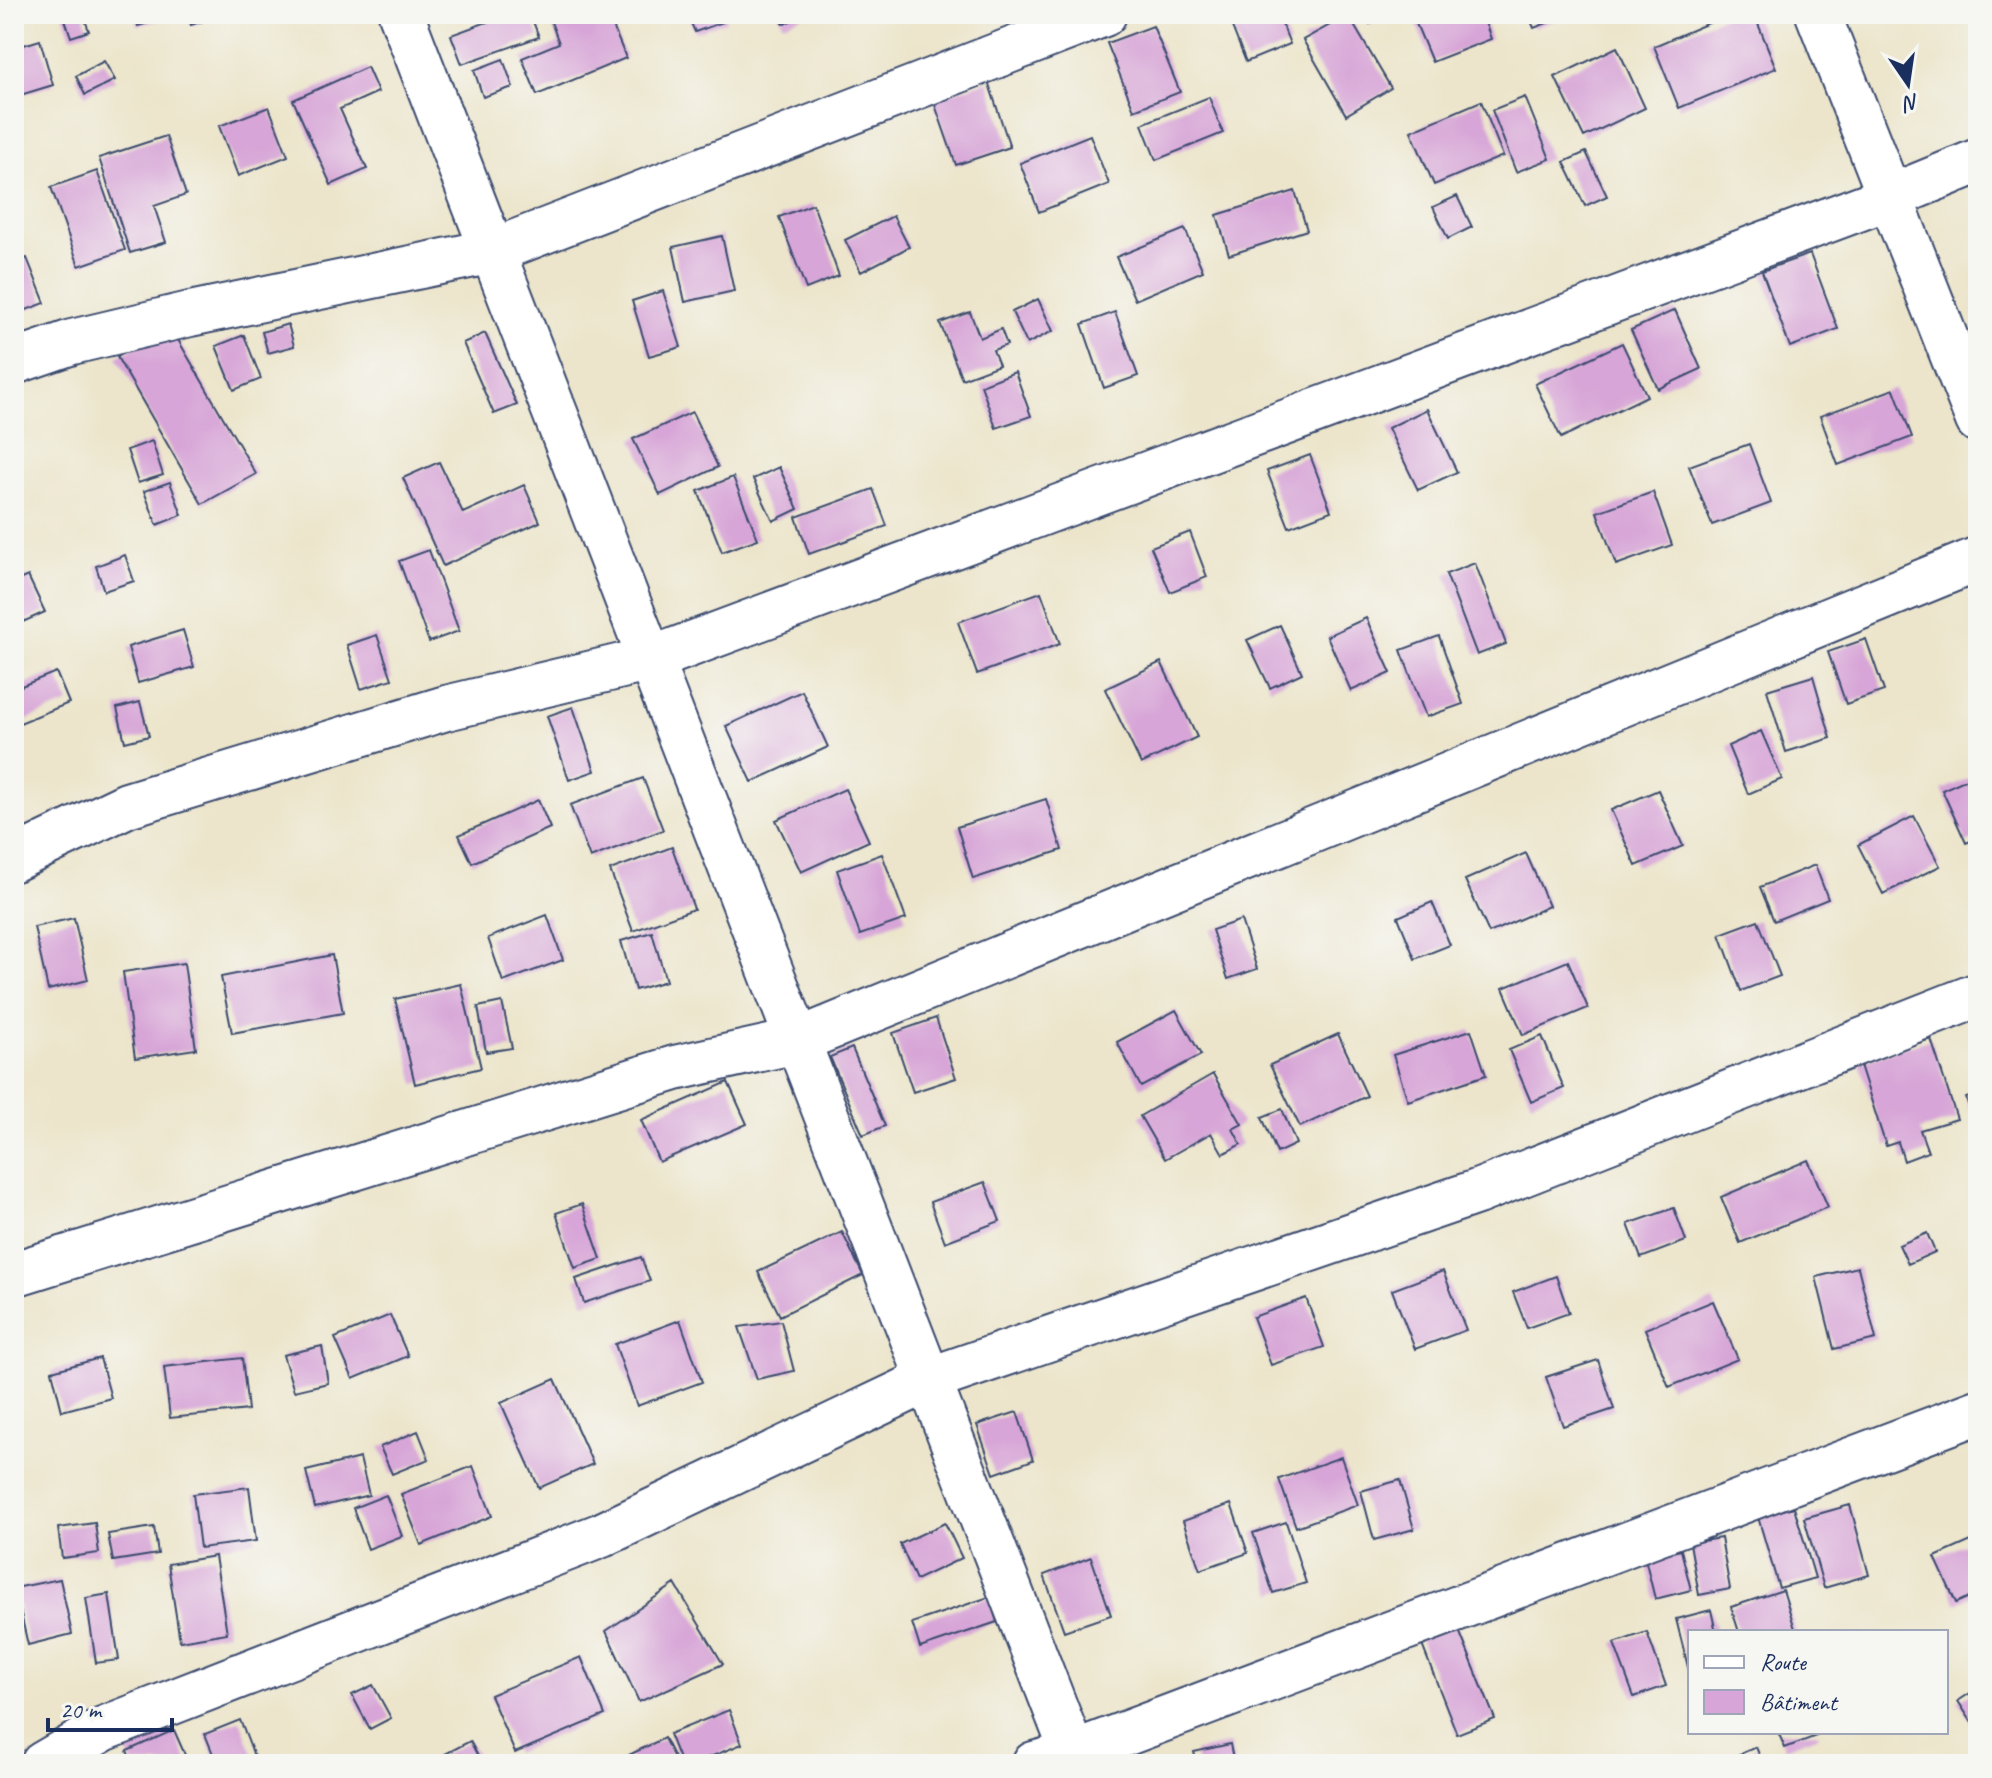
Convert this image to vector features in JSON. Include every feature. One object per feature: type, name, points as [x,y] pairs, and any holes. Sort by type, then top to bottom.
[{"type":"street","points":[[401,14],[928,1380],[1062,1760],[1978,1412]]},
{"type":"street","points":[[14,362],[72,342],[190,314],[493,251],[1104,14]]},
{"type":"street","points":[[1818,14],[1978,420]]},
{"type":"street","points":[[14,859],[127,805],[446,708],[651,659],[1890,197],[1978,161]]},
{"type":"street","points":[[14,1274],[675,1068],[797,1041],[1978,559]]},
{"type":"street","points":[[43,1764],[103,1729],[602,1535],[928,1380],[1477,1192],[1978,995]]},
{"type":"building","points":[[63,14],[83,14],[89,31],[71,37]]},
{"type":"building","points":[[134,14],[160,14],[162,19],[138,26]]},
{"type":"building","points":[[187,14],[222,14],[222,15],[191,25]]},
{"type":"building","points":[[509,14],[530,14],[539,37],[462,64],[451,35]]},
{"type":"building","points":[[548,14],[608,14],[626,58],[537,95],[522,58],[559,43]]},
{"type":"building","points":[[687,14],[723,14],[726,21],[695,32]]},
{"type":"building","points":[[779,14],[808,14],[783,24]]},
{"type":"building","points":[[1227,14],[1278,14],[1290,44],[1246,62]]},
{"type":"building","points":[[1365,14],[1390,14],[1370,24]]},
{"type":"building","points":[[1412,14],[1482,14],[1491,39],[1432,62]]},
{"type":"building","points":[[1528,14],[1571,14],[1534,28]]},
{"type":"building","points":[[1730,14],[1754,14],[1776,68],[1679,108],[1654,46]]},
{"type":"building","points":[[1348,15],[1391,88],[1346,115],[1303,40]]},
{"type":"building","points":[[1153,26],[1180,92],[1134,110],[1107,43]]},
{"type":"building","points":[[40,40],[53,85],[14,97],[14,48]]},
{"type":"building","points":[[1617,47],[1645,108],[1584,137],[1555,77]]},
{"type":"building","points":[[503,59],[513,87],[483,97],[474,70]]},
{"type":"building","points":[[104,61],[115,80],[85,95],[76,76]]},
{"type":"building","points":[[367,67],[378,92],[340,109],[367,169],[331,185],[293,100]]},
{"type":"building","points":[[988,81],[1010,147],[956,165],[933,99]]},
{"type":"building","points":[[1209,97],[1223,133],[1156,160],[1142,124]]},
{"type":"building","points":[[1525,97],[1550,159],[1516,172],[1492,110]]},
{"type":"building","points":[[1481,101],[1503,156],[1434,185],[1411,131]]},
{"type":"building","points":[[269,107],[288,156],[238,176],[219,126]]},
{"type":"building","points":[[1090,135],[1109,184],[1039,212],[1020,163]]},
{"type":"building","points":[[166,136],[186,195],[154,206],[166,242],[130,253],[99,158]]},
{"type":"building","points":[[1586,152],[1607,196],[1585,206],[1564,162]]},
{"type":"building","points":[[97,171],[125,250],[79,266],[51,187]]},
{"type":"building","points":[[1295,191],[1307,230],[1229,255],[1217,215]]},
{"type":"building","points":[[1457,196],[1472,227],[1448,239],[1433,207]]},
{"type":"building","points":[[813,204],[839,276],[806,289],[779,217]]},
{"type":"building","points":[[893,216],[909,247],[861,272],[845,240]]},
{"type":"building","points":[[1185,229],[1203,271],[1135,300],[1116,257]]},
{"type":"building","points":[[722,236],[734,291],[685,302],[673,247]]},
{"type":"building","points":[[1810,254],[1838,329],[1790,347],[1762,271]]},
{"type":"building","points":[[27,258],[45,303],[21,312],[14,295],[14,263]]},
{"type":"building","points":[[663,291],[681,347],[649,356],[632,301]]},
{"type":"building","points":[[1038,299],[1053,331],[1027,344],[1012,312]]},
{"type":"building","points":[[1675,310],[1701,369],[1658,389],[1631,330]]},
{"type":"building","points":[[970,312],[980,338],[1001,329],[1007,345],[993,350],[999,365],[962,379],[940,323]]},
{"type":"building","points":[[1115,312],[1138,376],[1104,388],[1082,324]]},
{"type":"building","points":[[288,324],[294,346],[268,353],[262,332]]},
{"type":"building","points":[[170,326],[256,474],[202,504],[117,357]]},
{"type":"building","points":[[485,333],[517,405],[494,414],[463,343]]},
{"type":"building","points":[[244,335],[261,379],[234,390],[216,346]]},
{"type":"building","points":[[1622,343],[1647,396],[1561,438],[1535,384]]},
{"type":"building","points":[[1015,372],[1031,416],[996,428],[981,385]]},
{"type":"building","points":[[1894,389],[1912,437],[1838,465],[1820,416]]},
{"type":"building","points":[[1427,409],[1457,472],[1418,490],[1388,428]]},
{"type":"building","points":[[692,412],[718,467],[660,495],[633,439]]},
{"type":"building","points":[[152,441],[163,475],[138,483],[127,450]]},
{"type":"building","points":[[1749,444],[1771,503],[1712,525],[1689,466]]},
{"type":"building","points":[[1310,455],[1331,511],[1289,527],[1267,471]]},
{"type":"building","points":[[439,462],[463,513],[524,485],[540,522],[443,566],[403,478]]},
{"type":"building","points":[[779,467],[798,509],[773,521],[753,479]]},
{"type":"building","points":[[733,477],[758,539],[722,552],[698,491]]},
{"type":"building","points":[[170,482],[182,515],[157,525],[144,491]]},
{"type":"building","points":[[873,489],[887,526],[809,554],[796,517]]},
{"type":"building","points":[[1653,492],[1672,545],[1616,565],[1597,512]]},
{"type":"building","points":[[1190,532],[1207,577],[1170,592],[1151,547]]},
{"type":"building","points":[[429,550],[459,631],[429,642],[399,561]]},
{"type":"building","points":[[125,555],[134,581],[104,591],[96,566]]},
{"type":"building","points":[[1475,563],[1506,644],[1477,655],[1446,574]]},
{"type":"building","points":[[28,576],[45,612],[14,626],[14,582]]},
{"type":"building","points":[[1041,592],[1060,644],[977,674],[958,622]]},
{"type":"building","points":[[1366,618],[1391,673],[1351,691],[1327,636]]},
{"type":"building","points":[[1280,625],[1302,673],[1270,688],[1247,640]]},
{"type":"building","points":[[183,630],[194,667],[138,683],[128,647]]},
{"type":"building","points":[[377,635],[392,679],[361,689],[347,645]]},
{"type":"building","points":[[1439,636],[1463,704],[1426,717],[1401,650]]},
{"type":"building","points":[[1866,639],[1884,691],[1846,704],[1828,652]]},
{"type":"building","points":[[1161,662],[1197,737],[1141,764],[1105,689]]},
{"type":"building","points":[[56,672],[69,703],[20,723],[14,709],[14,689]]},
{"type":"building","points":[[1813,676],[1831,738],[1786,752],[1767,690]]},
{"type":"building","points":[[802,691],[828,747],[752,782],[726,726]]},
{"type":"building","points":[[140,702],[149,736],[125,742],[117,708]]},
{"type":"building","points":[[573,707],[595,771],[569,780],[547,716]]},
{"type":"building","points":[[1761,731],[1782,779],[1748,794],[1728,746]]},
{"type":"building","points":[[1978,774],[1978,838],[1966,843],[1942,790]]},
{"type":"building","points":[[643,778],[663,830],[590,858],[570,805]]},
{"type":"building","points":[[845,789],[869,841],[801,872],[776,820]]},
{"type":"building","points":[[1658,790],[1683,846],[1636,866],[1611,810]]},
{"type":"building","points":[[1046,799],[1062,850],[973,879],[957,827]]},
{"type":"building","points":[[538,800],[550,828],[472,863],[459,835]]},
{"type":"building","points":[[1914,816],[1940,866],[1883,894],[1858,845]]},
{"type":"building","points":[[672,847],[694,909],[633,931],[610,870]]},
{"type":"building","points":[[1526,853],[1549,906],[1489,933],[1465,880]]},
{"type":"building","points":[[882,854],[906,919],[860,935],[837,870]]},
{"type":"building","points":[[1815,865],[1828,899],[1774,921],[1760,887]]},
{"type":"building","points":[[1432,902],[1450,945],[1415,959],[1398,917]]},
{"type":"building","points":[[547,915],[563,960],[503,982],[488,938]]},
{"type":"building","points":[[74,918],[88,980],[48,990],[34,927]]},
{"type":"building","points":[[1241,920],[1257,969],[1228,979],[1212,930]]},
{"type":"building","points":[[1758,920],[1780,976],[1741,991],[1720,934]]},
{"type":"building","points":[[652,932],[666,981],[635,990],[621,941]]},
{"type":"building","points":[[14,942],[21,965],[14,967]]},
{"type":"building","points":[[332,955],[343,1013],[232,1033],[221,977]]},
{"type":"building","points":[[1568,961],[1588,1008],[1523,1035],[1503,988]]},
{"type":"building","points":[[184,963],[196,1049],[135,1058],[123,972]]},
{"type":"building","points":[[461,984],[481,1068],[415,1084],[395,999]]},
{"type":"building","points":[[502,1002],[512,1048],[486,1052],[478,1007]]},
{"type":"building","points":[[1176,1010],[1201,1055],[1141,1087],[1117,1042]]},
{"type":"building","points":[[936,1018],[956,1078],[913,1092],[893,1033]]},
{"type":"building","points":[[1471,1030],[1486,1075],[1408,1101],[1393,1055]]},
{"type":"building","points":[[1338,1034],[1367,1096],[1300,1127],[1270,1065]]},
{"type":"building","points":[[1542,1036],[1564,1088],[1531,1102],[1509,1050]]},
{"type":"building","points":[[1931,1039],[1957,1119],[1920,1130],[1928,1152],[1904,1161],[1898,1142],[1886,1146],[1859,1062]]},
{"type":"building","points":[[852,1048],[885,1126],[863,1135],[830,1057]]},
{"type":"building","points":[[1213,1074],[1242,1124],[1233,1129],[1241,1144],[1223,1154],[1211,1133],[1165,1159],[1140,1116]]},
{"type":"building","points":[[728,1082],[747,1124],[659,1162],[641,1120]]},
{"type":"building","points":[[1978,1094],[1978,1131],[1966,1098]]},
{"type":"building","points":[[1282,1109],[1296,1144],[1277,1153],[1262,1117]]},
{"type":"building","points":[[1808,1160],[1828,1207],[1740,1243],[1721,1197]]},
{"type":"building","points":[[985,1182],[1000,1221],[945,1242],[930,1202]]},
{"type":"building","points":[[582,1204],[601,1259],[575,1268],[556,1213]]},
{"type":"building","points":[[1674,1208],[1686,1241],[1641,1258],[1628,1224]]},
{"type":"building","points":[[842,1232],[863,1275],[780,1316],[758,1272]]},
{"type":"building","points":[[1927,1233],[1935,1252],[1908,1264],[1899,1245]]},
{"type":"building","points":[[641,1257],[650,1281],[584,1303],[576,1279]]},
{"type":"building","points":[[1858,1267],[1876,1339],[1834,1349],[1816,1277]]},
{"type":"building","points":[[1443,1271],[1466,1330],[1415,1349],[1392,1290]]},
{"type":"building","points":[[1556,1276],[1569,1313],[1527,1328],[1513,1292]]},
{"type":"building","points":[[1306,1298],[1324,1347],[1271,1365],[1253,1317]]},
{"type":"building","points":[[1713,1301],[1738,1359],[1669,1387],[1645,1329]]},
{"type":"building","points":[[390,1315],[408,1356],[353,1379],[335,1338]]},
{"type":"building","points":[[680,1320],[702,1382],[637,1406],[615,1344]]},
{"type":"building","points":[[781,1321],[794,1371],[757,1379],[739,1327]]},
{"type":"building","points":[[322,1346],[328,1383],[294,1391],[283,1355]]},
{"type":"building","points":[[100,1358],[111,1398],[62,1411],[52,1371]]},
{"type":"building","points":[[242,1358],[248,1410],[170,1418],[164,1367]]},
{"type":"building","points":[[1598,1360],[1614,1409],[1563,1426],[1546,1377]]},
{"type":"building","points":[[555,1379],[593,1464],[539,1488],[501,1403]]},
{"type":"building","points":[[1017,1412],[1033,1460],[994,1474],[977,1425]]},
{"type":"building","points":[[418,1431],[429,1459],[392,1474],[380,1447]]},
{"type":"building","points":[[1341,1457],[1358,1505],[1296,1527],[1279,1479]]},
{"type":"building","points":[[360,1458],[369,1495],[315,1508],[306,1471]]},
{"type":"building","points":[[473,1466],[492,1516],[421,1545],[401,1494]]},
{"type":"building","points":[[1400,1480],[1414,1529],[1374,1540],[1361,1491]]},
{"type":"building","points":[[249,1487],[256,1541],[200,1548],[193,1494]]},
{"type":"building","points":[[386,1495],[402,1536],[368,1549],[353,1508]]},
{"type":"building","points":[[1231,1504],[1248,1553],[1200,1570],[1183,1521]]},
{"type":"building","points":[[1850,1505],[1869,1575],[1824,1588],[1804,1518]]},
{"type":"building","points":[[1794,1507],[1815,1578],[1779,1588],[1758,1517]]},
{"type":"building","points":[[1286,1522],[1306,1583],[1273,1593],[1253,1533]]},
{"type":"building","points":[[95,1523],[99,1553],[62,1558],[58,1528]]},
{"type":"building","points":[[945,1523],[962,1558],[916,1580],[900,1544]]},
{"type":"building","points":[[154,1527],[158,1554],[113,1561],[108,1534]]},
{"type":"building","points":[[1721,1538],[1730,1589],[1699,1595],[1690,1543]]},
{"type":"building","points":[[1978,1538],[1978,1593],[1956,1603],[1935,1557]]},
{"type":"building","points":[[1681,1550],[1691,1590],[1655,1599],[1645,1558]]},
{"type":"building","points":[[215,1556],[227,1633],[180,1641],[168,1564]]},
{"type":"building","points":[[1091,1557],[1111,1615],[1064,1631],[1044,1575]]},
{"type":"building","points":[[60,1579],[72,1634],[28,1645],[15,1588]]},
{"type":"building","points":[[675,1584],[723,1664],[639,1702],[606,1631]]},
{"type":"building","points":[[1783,1590],[1795,1630],[1738,1630],[1731,1607]]},
{"type":"building","points":[[109,1594],[119,1660],[96,1663],[86,1598]]},
{"type":"building","points":[[989,1597],[997,1622],[920,1648],[912,1623]]},
{"type":"building","points":[[1711,1610],[1716,1630],[1688,1630],[1688,1667],[1676,1619]]},
{"type":"building","points":[[1454,1618],[1495,1719],[1457,1734],[1417,1632]]},
{"type":"building","points":[[1647,1632],[1666,1686],[1634,1697],[1614,1643]]},
{"type":"building","points":[[581,1657],[605,1715],[515,1753],[490,1695]]},
{"type":"building","points":[[373,1685],[391,1718],[370,1729],[352,1695]]},
{"type":"building","points":[[1978,1688],[1978,1732],[1958,1701]]},
{"type":"building","points":[[729,1710],[742,1744],[693,1764],[681,1764],[669,1734]]},
{"type":"building","points":[[240,1720],[257,1764],[217,1764],[205,1734]]},
{"type":"building","points":[[174,1730],[189,1764],[133,1764],[127,1751]]},
{"type":"building","points":[[1779,1734],[1819,1734],[1819,1735],[1785,1748]]},
{"type":"building","points":[[664,1738],[677,1764],[634,1764],[629,1755]]},
{"type":"building","points":[[470,1741],[482,1764],[426,1764]]},
{"type":"building","points":[[1230,1744],[1234,1764],[1197,1764],[1194,1752]]},
{"type":"building","points":[[1756,1747],[1763,1764],[1716,1764]]}]
